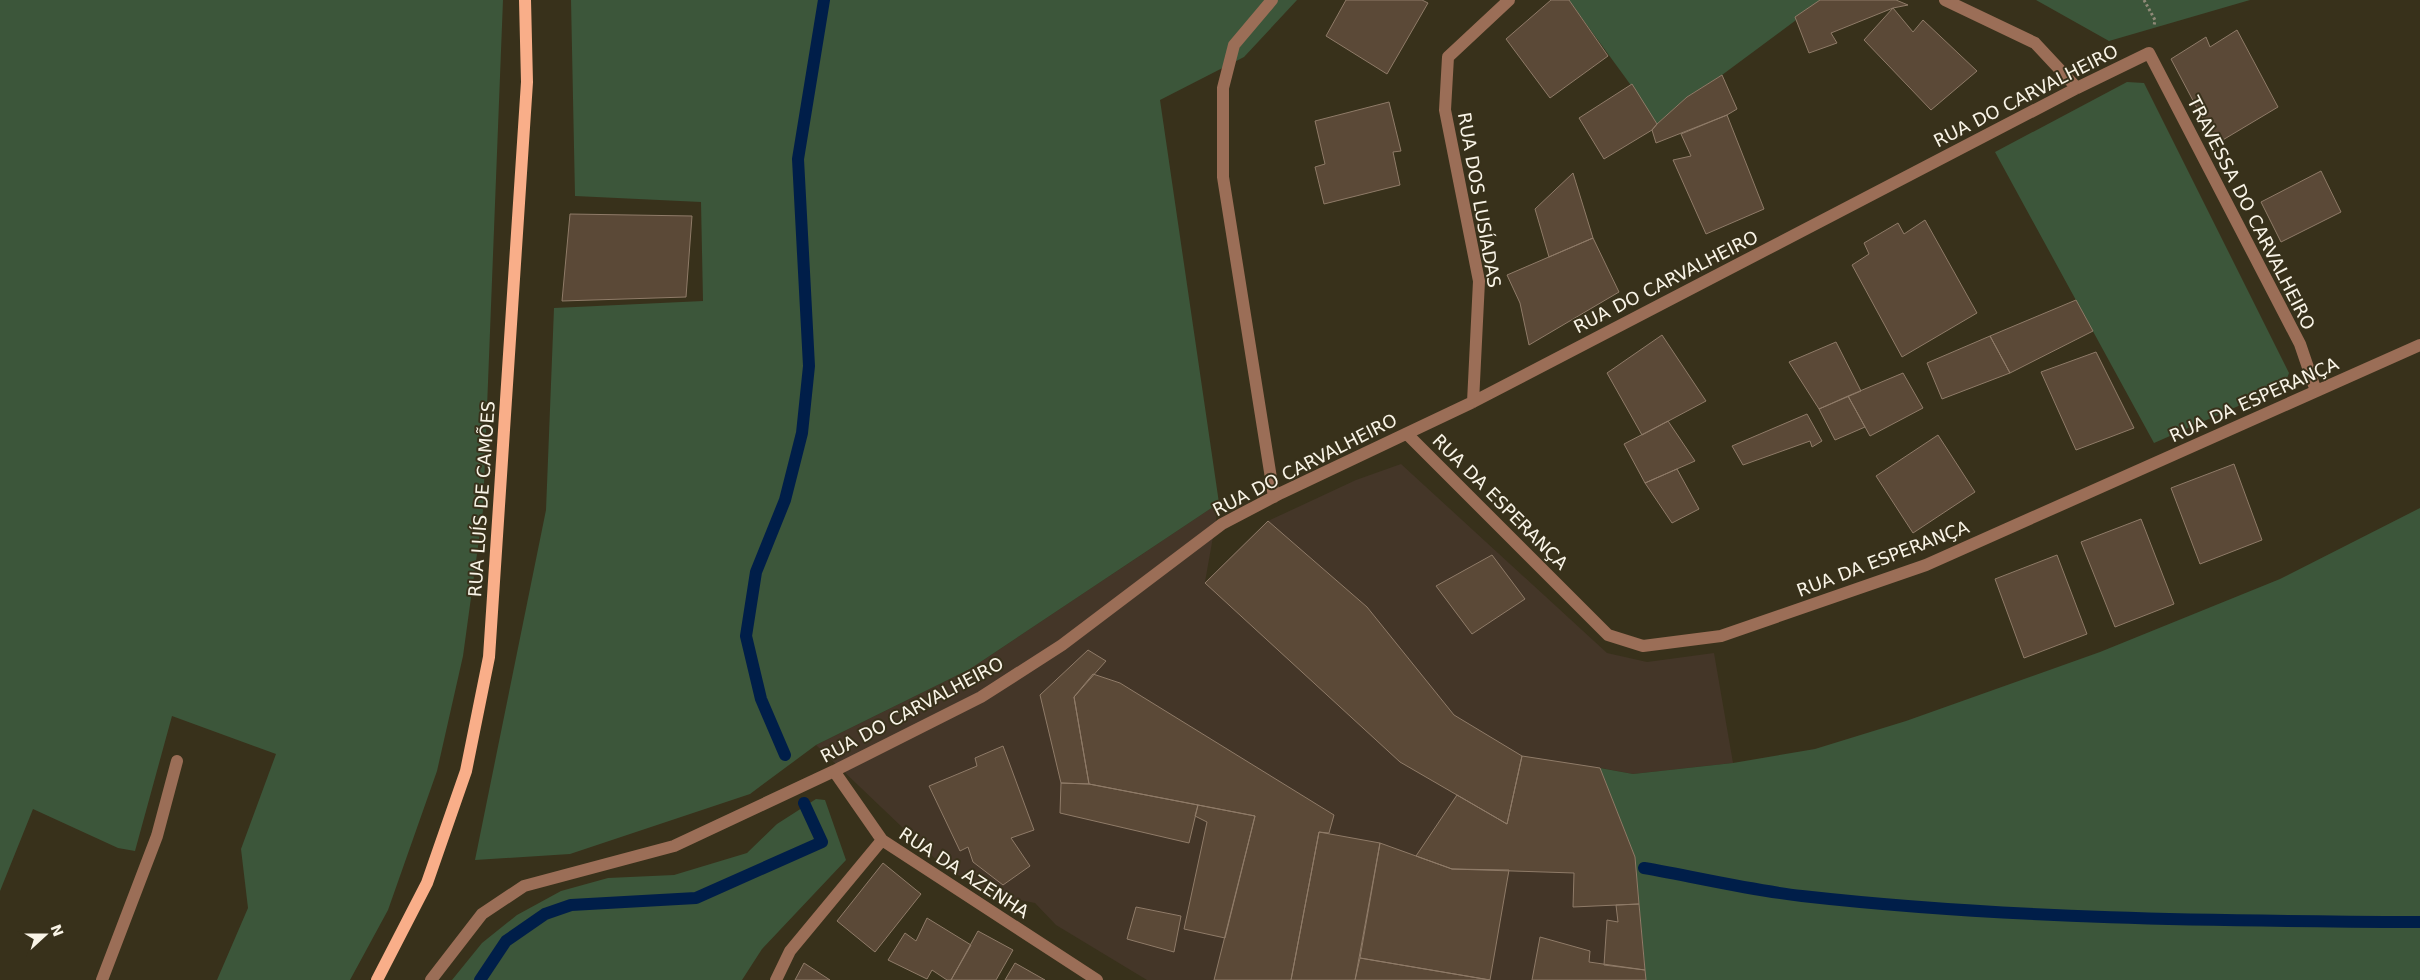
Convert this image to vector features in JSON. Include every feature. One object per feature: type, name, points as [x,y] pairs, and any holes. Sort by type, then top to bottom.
[{"type":"main road","name":"RUA LUÍS DE CAMÕES","points":[[377,980],[427,883],[463,781],[489,657],[527,82],[525,0]]},
{"type":"street","points":[[1272,0],[1234,45],[1223,88],[1223,177],[1274,497]]},
{"type":"street","name":"RUA DOS LUSÍADAS","points":[[1473,402],[1479,281],[1445,110],[1448,57],[1510,0]]},
{"type":"street","points":[[1946,0],[2035,43],[2077,88]]},
{"type":"street","name":"RUA DO CARVALHEIRO","points":[[431,980],[482,914],[524,886],[674,846],[834,771],[981,697],[1062,645],[1222,524],[1274,497],[1473,402],[2077,88],[2149,53]]},
{"type":"street","name":"TRAVESSA DO CARVALHEIRO","points":[[2149,53],[2300,344],[2316,391]]},
{"type":"street","name":"RUA DA ESPERANÇA","points":[[1406,434],[1608,634],[1643,646],[1722,636],[1926,565],[2420,345]]},
{"type":"street","points":[[102,980],[157,836],[177,762]]},
{"type":"street","name":"RUA DA AZENHA","points":[[834,771],[882,840],[1097,980]]},
{"type":"street","points":[[776,980],[790,951],[882,840]]},
{"type":"shaded area","points":[[1401,464],[1607,653],[1647,662],[1714,653],[1733,763],[1633,774],[1601,768],[1635,857],[1646,980],[1147,980],[1056,925],[1035,903],[999,896],[946,869],[816,745],[970,669],[1219,503],[1205,582],[1268,521],[1356,480]]},
{"type":"green space","points":[[0,0],[503,0],[483,510],[463,656],[437,771],[388,910],[350,980],[217,980],[248,908],[241,849],[276,754],[172,716],[135,851],[118,848],[33,809],[0,891]]},
{"type":"green space","points":[[571,0],[1297,0],[1244,57],[1160,100],[1219,503],[970,669],[816,745],[750,794],[570,854],[475,860],[546,510],[554,308],[703,301],[701,202],[575,196]]},
{"type":"green space","points":[[1569,0],[1823,0],[1722,75],[1687,97],[1657,124]]},
{"type":"green space","points":[[2036,0],[2250,0],[2109,41]]},
{"type":"green space","points":[[2127,82],[2144,83],[2289,373],[2284,386],[2154,443],[1995,152]]},
{"type":"green space","points":[[2420,508],[2420,980],[1646,980],[1635,857],[1600,768],[1633,774],[1733,763],[1815,749],[1906,721],[2100,652],[2280,579]]},
{"type":"green space","points":[[816,799],[825,800],[846,860],[762,949],[742,980],[452,980],[482,943],[517,915],[561,891],[608,878],[674,875],[747,853],[777,824]]},
{"type":"building","points":[[1346,0],[1422,0],[1428,3],[1387,74],[1326,36]]},
{"type":"building","points":[[1551,0],[1569,0],[1608,56],[1550,98],[1506,39]]},
{"type":"building","points":[[1820,0],[1896,0],[1908,5],[1893,8],[1831,33],[1837,43],[1809,53],[1795,17]]},
{"type":"building","points":[[1893,8],[1913,32],[1923,20],[1977,71],[1931,110],[1864,40]]},
{"type":"building","points":[[2237,30],[2278,107],[2216,144],[2171,59],[2206,37],[2210,47]]},
{"type":"building","points":[[1722,75],[1737,109],[1727,115],[1656,143],[1652,130],[1657,124],[1687,97]]},
{"type":"building","points":[[1632,84],[1657,124],[1652,130],[1604,159],[1579,118]]},
{"type":"building","points":[[1389,102],[1401,151],[1393,152],[1400,185],[1324,204],[1315,167],[1325,164],[1315,121]]},
{"type":"building","points":[[1727,115],[1764,209],[1706,234],[1673,160],[1691,156],[1681,134]]},
{"type":"building","points":[[2321,171],[2341,212],[2281,242],[2261,202]]},
{"type":"building","points":[[1573,173],[1593,238],[1549,257],[1535,209]]},
{"type":"building","points":[[570,214],[692,216],[686,297],[562,301]]},
{"type":"building","points":[[1925,220],[1977,313],[1902,357],[1852,265],[1869,254],[1864,243],[1898,223],[1904,234]]},
{"type":"building","points":[[1593,238],[1619,292],[1529,345],[1520,303],[1507,275]]},
{"type":"building","points":[[2076,300],[2093,331],[2010,373],[1990,336]]},
{"type":"building","points":[[1662,335],[1706,401],[1642,435],[1607,373]]},
{"type":"building","points":[[1990,336],[2010,373],[1942,399],[1927,363]]},
{"type":"building","points":[[1836,342],[1861,391],[1819,409],[1789,362]]},
{"type":"building","points":[[2096,352],[2134,428],[2076,450],[2041,372]]},
{"type":"building","points":[[1903,373],[1923,408],[1870,436],[1848,396]]},
{"type":"building","points":[[1848,396],[1865,427],[1835,440],[1819,409]]},
{"type":"building","points":[[1807,414],[1822,441],[1812,447],[1810,441],[1743,465],[1732,446]]},
{"type":"building","points":[[1668,421],[1695,461],[1645,483],[1624,444]]},
{"type":"building","points":[[1938,435],[1975,492],[1913,533],[1876,476]]},
{"type":"building","points":[[2234,464],[2262,540],[2200,564],[2171,488]]},
{"type":"building","points":[[1677,469],[1699,509],[1672,523],[1645,483]]},
{"type":"building","points":[[2141,519],[2174,604],[2115,627],[2081,542]]},
{"type":"building","points":[[1268,521],[1367,607],[1454,715],[1522,756],[1507,824],[1400,762],[1205,583]]},
{"type":"building","points":[[1492,555],[1525,599],[1472,634],[1436,586]]},
{"type":"building","points":[[2057,555],[2087,634],[2024,658],[1995,579]]},
{"type":"building","points":[[1088,650],[1106,661],[1074,697],[1089,784],[1061,783],[1040,695]]},
{"type":"building","points":[[1093,674],[1120,683],[1334,815],[1329,833],[1319,832],[1291,980],[1214,980],[1255,816],[1089,784],[1074,697]]},
{"type":"building","points":[[1003,746],[1034,830],[1011,838],[1030,866],[1003,885],[973,862],[968,847],[960,851],[929,786],[977,766],[975,758]]},
{"type":"building","points":[[1522,756],[1600,768],[1635,857],[1639,904],[1573,907],[1574,873],[1452,869],[1416,856],[1457,795],[1507,824]]},
{"type":"building","points":[[1061,783],[1089,784],[1198,805],[1189,843],[1060,813]]},
{"type":"building","points":[[1198,805],[1255,816],[1225,938],[1184,929],[1207,822],[1195,816]]},
{"type":"building","points":[[1319,832],[1380,843],[1355,980],[1291,980]]},
{"type":"building","points":[[1380,843],[1452,869],[1509,870],[1490,980],[1360,958]]},
{"type":"building","points":[[883,863],[921,894],[875,952],[837,921]]},
{"type":"building","points":[[1639,904],[1645,970],[1604,965],[1607,920],[1618,922],[1616,905]]},
{"type":"building","points":[[1136,907],[1181,916],[1174,952],[1127,939]]},
{"type":"building","points":[[927,918],[971,945],[951,980],[947,980],[932,970],[927,979],[888,960],[905,933],[916,941]]},
{"type":"building","points":[[978,931],[1013,950],[996,980],[951,980]]},
{"type":"building","points":[[1540,937],[1590,951],[1589,962],[1645,970],[1646,980],[1532,980]]},
{"type":"building","points":[[1360,958],[1490,980],[1355,980]]},
{"type":"building","points":[[804,963],[830,980],[795,980]]},
{"type":"building","points":[[1015,963],[1045,980],[1005,980]]},
{"type":"waterway","points":[[785,755],[761,699],[746,636],[756,572],[785,500],[802,433],[809,366],[798,159],[824,0]]},
{"type":"waterway","points":[[480,980],[506,941],[545,914],[571,905],[696,898],[822,842],[804,803]]},
{"type":"waterway","points":[[1644,868],[1742,887],[1802,896],[1956,910],[2265,921],[2420,922]]}]
